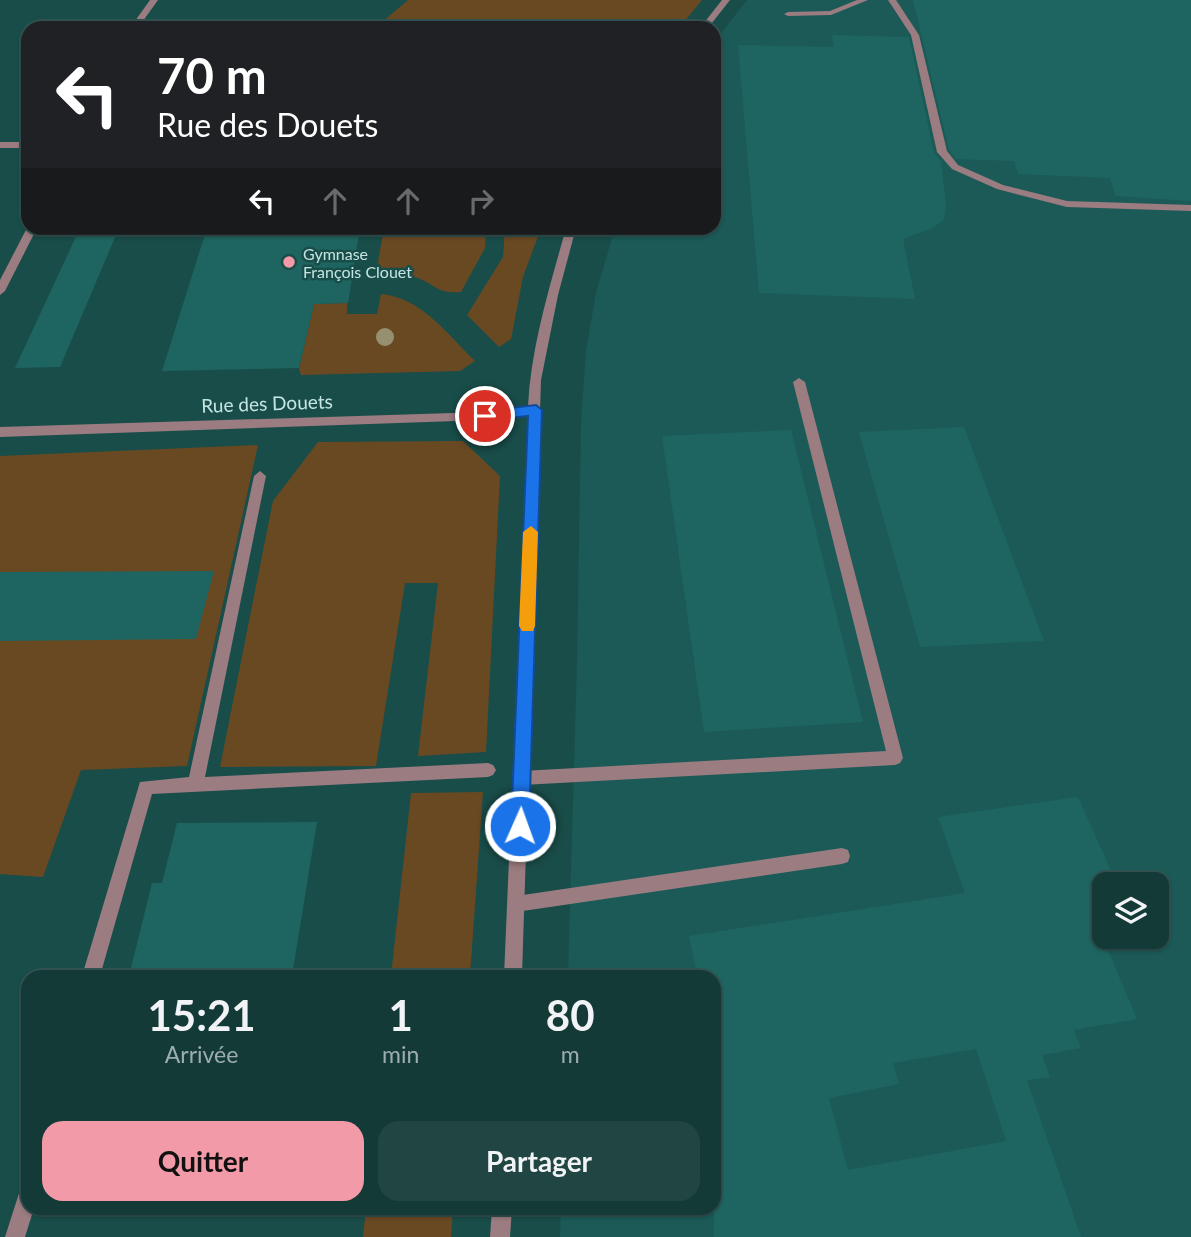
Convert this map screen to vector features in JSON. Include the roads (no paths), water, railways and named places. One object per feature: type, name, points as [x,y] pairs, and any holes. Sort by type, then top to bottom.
[{"type":"street","points":[[139,21],[154,0]]},
{"type":"street","points":[[710,21],[726,0]]},
{"type":"street","points":[[788,14],[831,13],[864,0]]},
{"type":"street","points":[[892,0],[915,35],[942,152],[955,167],[1000,187],[1067,204],[1191,208]]},
{"type":"street","points":[[0,145],[21,145]]},
{"type":"street","points":[[0,291],[28,235]]},
{"type":"street","points":[[513,970],[536,410],[535,380],[569,235]]},
{"type":"street","points":[[522,778],[895,758],[799,382]]},
{"type":"street","name":"Rue des Douets","points":[[0,432],[485,416],[536,410]]},
{"type":"street","points":[[195,786],[260,476]]},
{"type":"street","points":[[93,970],[146,788],[488,770]]},
{"type":"street","points":[[516,904],[842,856]]},
{"type":"street","points":[[15,1237],[22,1215]]},
{"type":"street","points":[[500,1237],[502,1215]]},
{"type":"place","name":"Gymnase François Clouet","points":[[289,262]]}]
